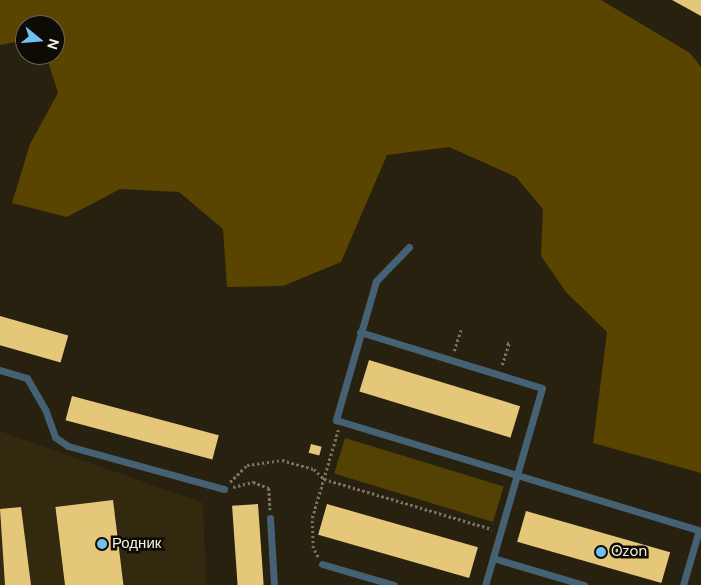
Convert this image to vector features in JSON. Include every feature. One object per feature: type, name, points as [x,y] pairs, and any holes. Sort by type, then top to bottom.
[{"type":"lane","points":[[409,247],[376,282],[336,414],[340,424],[700,530],[683,585]]},
{"type":"lane","points":[[360,332],[542,388],[485,585]]},
{"type":"lane","points":[[0,370],[27,378],[45,408],[54,437],[68,446],[224,489]]},
{"type":"lane","points":[[270,518],[274,585]]},
{"type":"lane","points":[[493,558],[584,585]]},
{"type":"lane","points":[[322,564],[394,585]]},
{"type":"path","points":[[456,346],[461,330]]},
{"type":"path","points":[[502,365],[508,344],[505,343]]},
{"type":"path","points":[[322,564],[313,548],[312,518],[340,424]]},
{"type":"path","points":[[224,489],[247,465],[282,460],[314,469],[324,479],[501,532]]},
{"type":"path","points":[[224,489],[253,482],[269,488],[270,518]]},
{"type":"shaded area","points":[[0,0],[601,0],[690,53],[701,67],[701,473],[593,443],[607,332],[566,292],[541,256],[543,209],[516,177],[449,147],[387,155],[341,262],[283,286],[227,287],[223,229],[179,192],[120,189],[67,217],[12,203],[30,144],[58,93],[49,65],[65,65],[65,15],[15,15],[15,42],[0,45]]},
{"type":"shaded area","name":"Родник","points":[[0,431],[203,503],[206,585],[0,585]]},
{"type":"shaded area","points":[[345,438],[504,487],[493,522],[334,473]]},
{"type":"building","points":[[672,0],[701,0],[701,16]]},
{"type":"building","points":[[0,316],[68,336],[61,362],[0,345]]},
{"type":"building","points":[[369,360],[520,406],[510,438],[359,392]]},
{"type":"building","points":[[72,396],[219,435],[212,459],[66,420]]},
{"type":"building","points":[[311,444],[322,447],[319,456],[309,453]]},
{"type":"building","points":[[113,500],[123,585],[65,585],[55,507]]},
{"type":"building","points":[[258,504],[264,585],[238,585],[232,506]]},
{"type":"building","points":[[327,504],[478,547],[469,578],[318,535]]},
{"type":"building","points":[[21,507],[31,585],[5,585],[0,509]]},
{"type":"building","points":[[526,511],[670,552],[661,583],[517,542]]},
{"type":"place","name":"Родник","points":[[102,544]]},
{"type":"place","name":"Ozon","points":[[601,552]]}]
